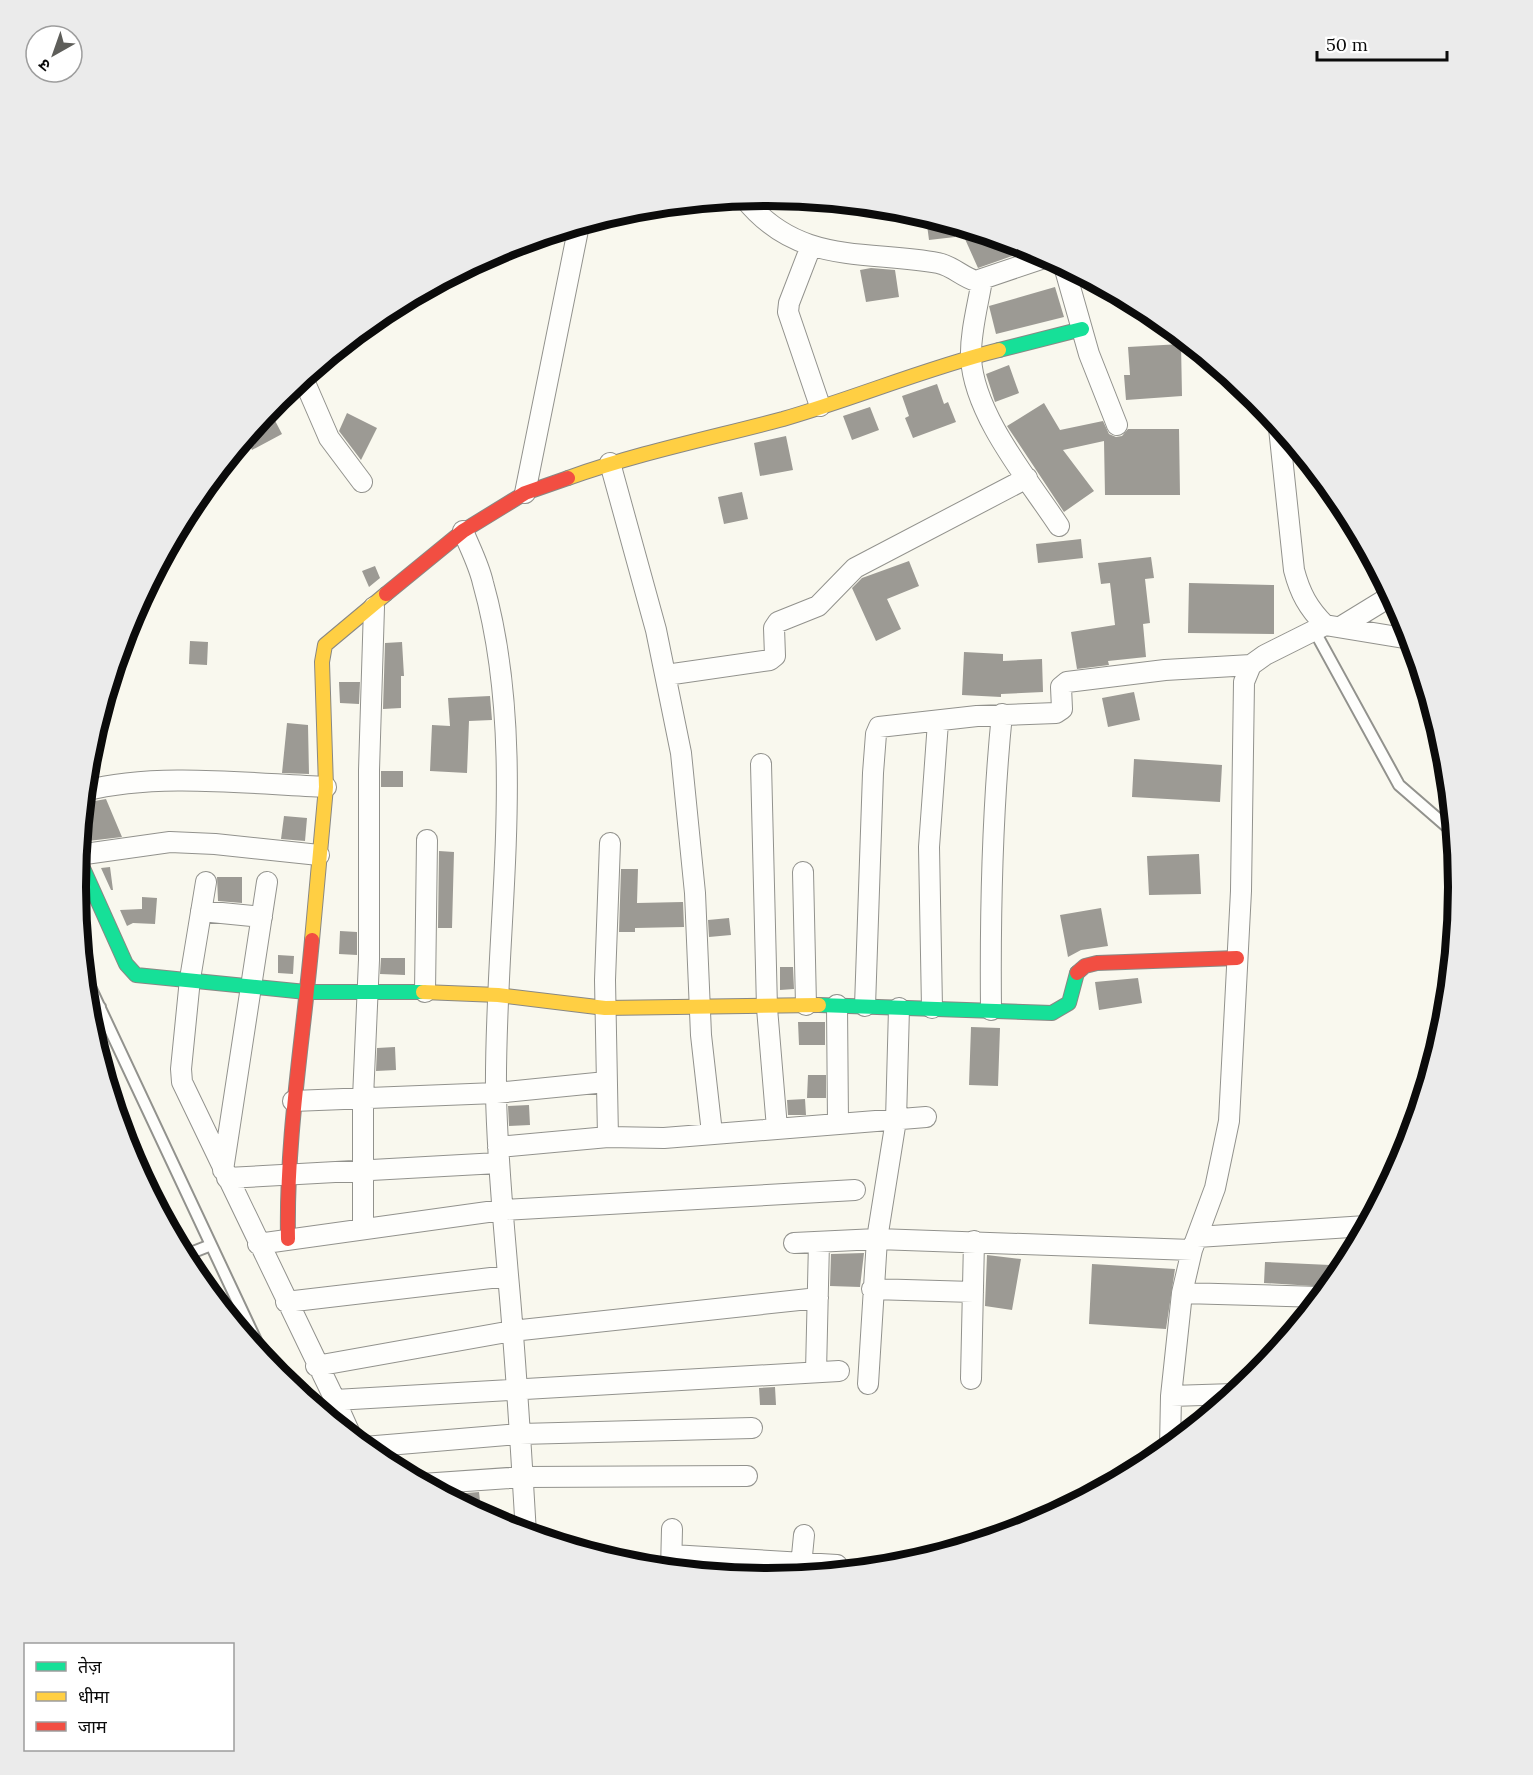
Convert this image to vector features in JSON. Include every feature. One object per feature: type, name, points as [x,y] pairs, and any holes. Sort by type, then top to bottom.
[{"type":"street","points":[[752,207],[770,225],[794,240],[811,246],[840,253],[942,264],[970,279],[982,280],[1034,261]]},
{"type":"street","points":[[525,493],[577,234]]},
{"type":"street","points":[[811,246],[789,303],[788,312],[820,406]]},
{"type":"street","points":[[1067,277],[1082,329],[1117,425]]},
{"type":"street","points":[[982,280],[971,357],[984,405],[1027,478],[1059,526]]},
{"type":"street","points":[[288,1239],[287,1176],[293,1101],[326,787],[322,653],[331,638],[374,607],[463,531],[525,493],[610,463],[820,406],[971,357],[1082,329]]},
{"type":"street","points":[[306,385],[329,438],[362,482]]},
{"type":"street","points":[[1281,441],[1294,570],[1305,600],[1327,627],[1400,638]]},
{"type":"street","points":[[610,463],[666,675],[681,753],[695,893],[699,1007],[712,1133]]},
{"type":"street","points":[[666,675],[770,660],[776,656],[774,628],[778,622],[818,606],[855,568],[1027,478]]},
{"type":"street","points":[[463,531],[483,580],[502,678],[506,752],[496,1093],[498,1155],[518,1389],[526,1524]]},
{"type":"street","points":[[865,1006],[876,734],[879,727],[1002,714],[1059,712],[1063,706],[1061,687],[1067,682],[1165,670],[1251,665],[1383,600]]},
{"type":"street","points":[[363,1228],[363,1098],[369,990],[369,770],[374,607]]},
{"type":"street","points":[[1170,1436],[1171,1396],[1182,1293],[1194,1243],[1215,1188],[1227,1141],[1242,891],[1243,697],[1244,682],[1251,665]]},
{"type":"street","points":[[991,1010],[990,892],[994,795],[1002,714]]},
{"type":"street","points":[[932,1008],[929,847],[938,722]]},
{"type":"street","points":[[760,764],[767,1008],[777,1128]]},
{"type":"street","points":[[93,789],[143,781],[326,787]]},
{"type":"street","points":[[425,992],[427,840]]},
{"type":"street","points":[[87,854],[152,843],[179,842],[320,855]]},
{"type":"street","points":[[608,1137],[605,1008],[610,843]]},
{"type":"street","points":[[803,872],[806,1005]]},
{"type":"street","points":[[86,874],[130,970],[145,977],[190,979],[306,992],[369,990],[425,992],[498,996],[605,1008],[767,1008],[837,1005],[1059,1012],[1067,1008],[1072,1001],[1077,972],[1085,966],[1097,963],[1237,958]]},
{"type":"street","points":[[206,882],[190,979],[180,1075],[184,1089],[345,1422]]},
{"type":"street","points":[[225,1174],[249,986],[267,882]]},
{"type":"street","points":[[201,910],[261,917]]},
{"type":"street","points":[[837,1005],[838,1123]]},
{"type":"street","points":[[868,1384],[872,1289],[877,1239],[896,1120],[899,1008]]},
{"type":"street","points":[[293,1101],[496,1093],[606,1082]]},
{"type":"street","points":[[225,1174],[287,1176],[363,1172],[498,1155],[608,1137],[663,1138],[926,1117]]},
{"type":"street","points":[[258,1244],[502,1210],[855,1190]]},
{"type":"street","points":[[794,1243],[877,1239],[1194,1243],[1357,1227]]},
{"type":"street","points":[[971,1379],[975,1241]]},
{"type":"street","points":[[816,1372],[819,1242]]},
{"type":"street","points":[[286,1302],[508,1276]]},
{"type":"street","points":[[872,1289],[973,1292]]},
{"type":"street","points":[[1182,1293],[1310,1298]]},
{"type":"street","points":[[316,1366],[512,1331],[818,1298]]},
{"type":"street","points":[[335,1400],[838,1371]]},
{"type":"street","points":[[1171,1396],[1222,1394]]},
{"type":"street","points":[[377,1446],[520,1434],[752,1428]]},
{"type":"street","points":[[437,1483],[523,1478],[747,1476]]},
{"type":"street","points":[[672,1529],[672,1562]]},
{"type":"street","points":[[800,1567],[804,1535]]},
{"type":"street","points":[[673,1562],[771,1568]]},
{"type":"lane","points":[[1327,627],[1399,785],[1444,824]]},
{"type":"lane","points":[[95,996],[255,1338]]},
{"type":"lane","points":[[192,1253],[211,1245]]},
{"type":"building","points":[[927,226],[955,234],[955,237],[929,240]]},
{"type":"building","points":[[967,238],[1017,254],[978,268],[965,239]]},
{"type":"building","points":[[871,268],[895,270],[899,297],[866,302],[860,270]]},
{"type":"building","points":[[1055,287],[1064,317],[996,334],[989,306]]},
{"type":"building","points":[[1177,344],[1181,347],[1182,396],[1126,400],[1124,375],[1130,375],[1128,347]]},
{"type":"building","points":[[1009,365],[1019,393],[995,402],[986,374]]},
{"type":"building","points":[[937,384],[944,404],[948,402],[956,422],[913,438],[905,418],[909,416],[902,396]]},
{"type":"building","points":[[1044,403],[1060,430],[1103,421],[1109,434],[1116,437],[1122,436],[1128,429],[1179,429],[1180,495],[1105,495],[1104,441],[1063,450],[1094,491],[1064,512],[1007,426]]},
{"type":"building","points":[[870,407],[879,430],[852,440],[843,416]]},
{"type":"building","points":[[347,413],[377,428],[361,460],[339,431]]},
{"type":"building","points":[[274,418],[282,434],[252,450],[249,444]]},
{"type":"building","points":[[786,436],[793,470],[760,476],[754,443]]},
{"type":"building","points":[[742,492],[748,519],[724,524],[718,497]]},
{"type":"building","points":[[1081,539],[1083,558],[1038,563],[1036,544]]},
{"type":"building","points":[[1151,557],[1154,578],[1145,579],[1150,623],[1143,624],[1146,657],[1108,661],[1109,665],[1077,669],[1071,632],[1115,625],[1110,583],[1101,584],[1098,563]]},
{"type":"building","points":[[909,561],[919,586],[887,599],[901,629],[876,641],[852,588],[862,578]]},
{"type":"building","points":[[375,566],[380,578],[369,587],[362,571]]},
{"type":"building","points":[[1189,583],[1274,585],[1274,634],[1188,633]]},
{"type":"building","points":[[190,641],[208,642],[207,665],[189,664]]},
{"type":"building","points":[[402,642],[404,676],[401,676],[401,708],[383,709],[385,643]]},
{"type":"building","points":[[964,652],[1003,654],[1003,661],[1042,659],[1043,692],[1001,694],[1001,697],[962,695]]},
{"type":"building","points":[[339,682],[360,682],[359,704],[340,703]]},
{"type":"building","points":[[1134,692],[1140,720],[1108,727],[1102,698]]},
{"type":"building","points":[[490,696],[492,720],[469,721],[467,773],[430,771],[432,725],[450,726],[448,698]]},
{"type":"building","points":[[287,723],[308,725],[309,774],[282,773]]},
{"type":"building","points":[[1134,759],[1222,765],[1220,802],[1132,797]]},
{"type":"building","points":[[381,771],[403,771],[403,787],[381,787]]},
{"type":"building","points":[[106,799],[122,837],[88,841],[91,802]]},
{"type":"building","points":[[284,816],[307,818],[305,841],[281,839]]},
{"type":"building","points":[[439,851],[454,852],[452,928],[438,928]]},
{"type":"building","points":[[1199,854],[1201,894],[1149,895],[1147,856]]},
{"type":"building","points":[[110,867],[113,890],[101,868]]},
{"type":"building","points":[[621,869],[638,869],[637,903],[683,902],[684,927],[635,928],[635,932],[619,932]]},
{"type":"building","points":[[217,877],[242,877],[242,903],[218,901]]},
{"type":"building","points":[[142,897],[157,898],[155,924],[133,923],[127,926],[120,910],[142,909]]},
{"type":"building","points":[[1101,908],[1108,946],[1081,950],[1068,957],[1060,915]]},
{"type":"building","points":[[729,918],[731,935],[709,937],[708,920]]},
{"type":"building","points":[[340,931],[357,932],[357,955],[339,954]]},
{"type":"building","points":[[278,955],[294,956],[293,974],[278,973]]},
{"type":"building","points":[[381,958],[405,958],[405,975],[380,974]]},
{"type":"building","points":[[780,967],[793,967],[794,989],[780,990]]},
{"type":"building","points":[[1138,978],[1142,1003],[1099,1010],[1095,982]]},
{"type":"building","points":[[798,1022],[825,1022],[825,1045],[799,1045]]},
{"type":"building","points":[[971,1027],[1000,1028],[998,1086],[969,1085]]},
{"type":"building","points":[[395,1047],[396,1070],[376,1071],[377,1048]]},
{"type":"building","points":[[808,1075],[826,1075],[826,1098],[807,1098]]},
{"type":"building","points":[[805,1099],[806,1115],[788,1115],[787,1100]]},
{"type":"building","points":[[529,1105],[530,1125],[509,1126],[508,1106]]},
{"type":"building","points":[[864,1253],[860,1287],[830,1286],[831,1254]]},
{"type":"building","points":[[987,1255],[1021,1259],[1012,1310],[985,1306]]},
{"type":"building","points":[[1265,1262],[1330,1265],[1330,1270],[1318,1286],[1264,1283]]},
{"type":"building","points":[[1092,1264],[1175,1269],[1166,1329],[1089,1324]]},
{"type":"building","points":[[775,1387],[776,1405],[760,1405],[759,1388]]},
{"type":"building","points":[[479,1492],[480,1505],[465,1498],[457,1494]]},
{"type":"traffic: fast","points":[[999,350],[1082,329]]},
{"type":"traffic: fast","points":[[86,875],[126,964],[136,975],[306,992],[423,992]]},
{"type":"traffic: fast","points":[[819,1005],[1052,1013],[1069,1003],[1077,973]]},
{"type":"traffic: slow","points":[[568,478],[648,453],[783,419],[945,365],[999,350]]},
{"type":"traffic: slow","points":[[312,940],[326,787],[322,662],[325,645],[386,594]]},
{"type":"traffic: slow","points":[[423,992],[498,995],[605,1008],[819,1005]]},
{"type":"traffic: jam","points":[[386,594],[463,531],[525,493],[568,478]]},
{"type":"traffic: jam","points":[[288,1239],[292,1126],[312,940]]},
{"type":"traffic: jam","points":[[1077,973],[1085,966],[1097,963],[1237,958]]}]
